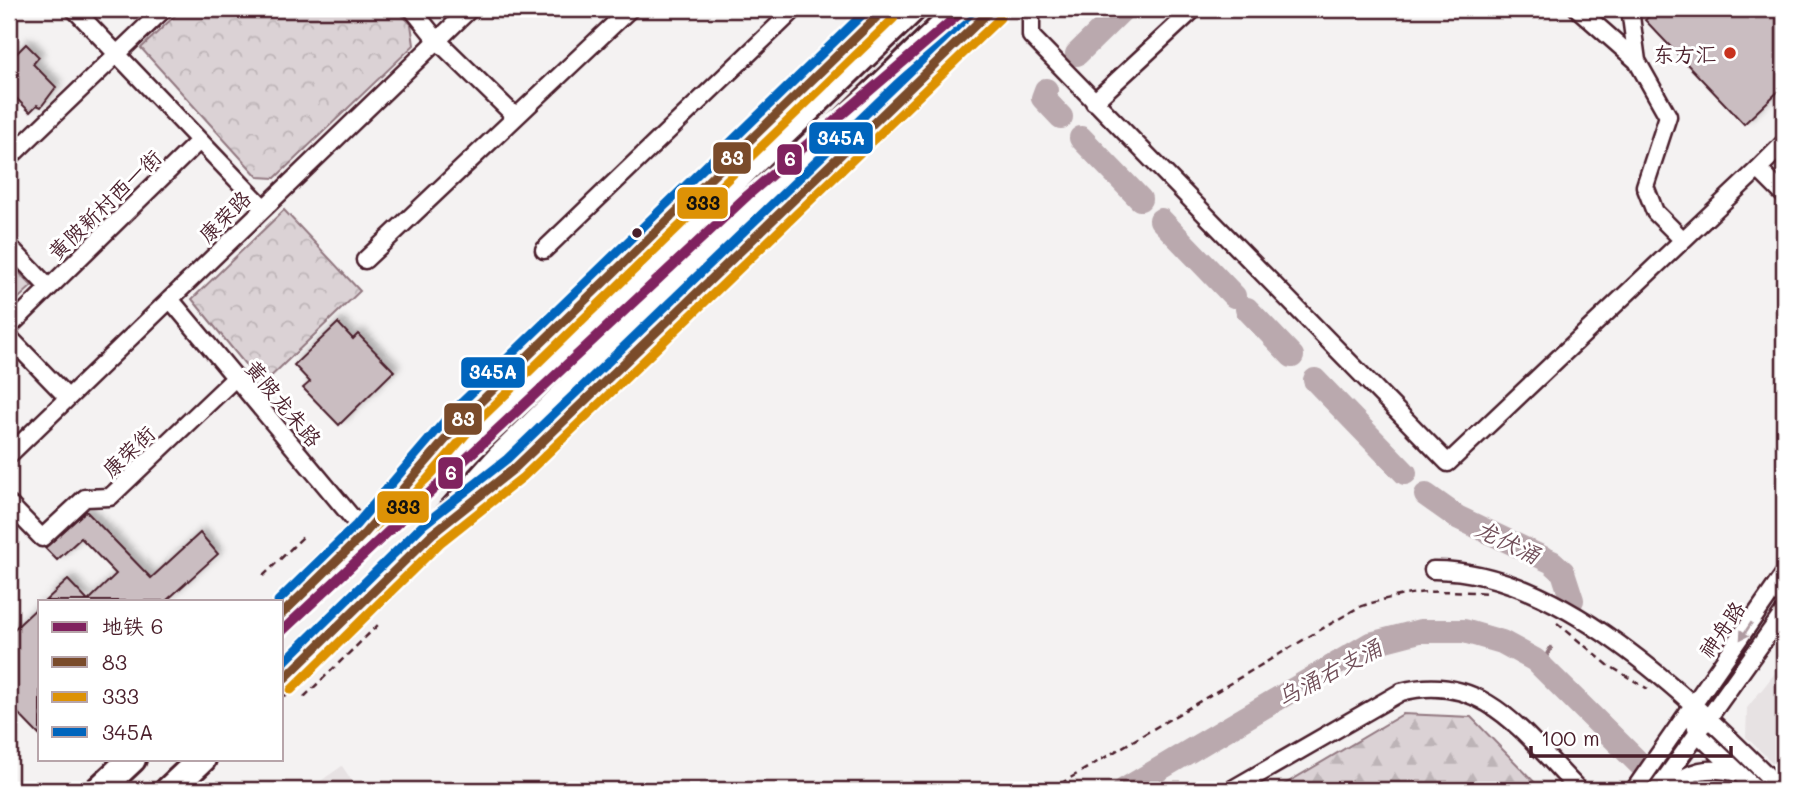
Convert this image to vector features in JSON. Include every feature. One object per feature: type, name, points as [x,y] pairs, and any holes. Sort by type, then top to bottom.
[{"type":"highway","points":[[284,612],[912,9]]},
{"type":"highway","points":[[284,679],[432,534],[512,447],[961,9]]},
{"type":"highway","points":[[99,790],[131,760]]},
{"type":"highway","points":[[170,790],[201,760]]},
{"type":"street","points":[[74,9],[262,207]]},
{"type":"street","points":[[9,158],[164,9]]},
{"type":"street","points":[[412,9],[437,40],[516,117]]},
{"type":"street","name":"康荣路","points":[[9,455],[262,207],[470,9]]},
{"type":"street","points":[[365,260],[630,9]]},
{"type":"street","points":[[544,250],[796,9]]},
{"type":"street","points":[[365,533],[464,418],[886,9]]},
{"type":"street","points":[[432,534],[515,468],[992,9]]},
{"type":"street","points":[[1031,9],[1031,36],[1448,463],[1784,143]]},
{"type":"street","points":[[1094,102],[1194,9]]},
{"type":"street","points":[[1578,9],[1637,61],[1668,116],[1645,186],[1656,212],[1683,240]]},
{"type":"street","points":[[1630,9],[1637,61]]},
{"type":"street","name":"黄陂新村西一街","points":[[9,327],[199,141]]},
{"type":"street","points":[[1758,169],[1784,195]]},
{"type":"street","points":[[9,246],[49,288]]},
{"type":"street","name":"黄陂龙朱路","points":[[170,299],[365,533]]},
{"type":"street","points":[[9,337],[68,398]]},
{"type":"street","name":"康荣街","points":[[9,504],[42,538],[85,498],[110,497],[235,378]]},
{"type":"street","points":[[1433,570],[1463,570],[1498,579],[1542,598],[1620,644],[1692,707],[1710,717],[1782,790]]},
{"type":"street","name":"神舟路","points":[[1634,790],[1784,575]]},
{"type":"street","name":"神舟路","points":[[1657,790],[1784,612]]},
{"type":"street","points":[[1231,790],[1401,692],[1426,685],[1453,687],[1477,695],[1506,718],[1579,790]]},
{"type":"street","points":[[1692,707],[1693,740],[1757,790]]},
{"type":"street","points":[[1667,790],[1688,774],[1708,768],[1738,773]]},
{"type":"path","points":[[263,576],[305,535]]},
{"type":"path","points":[[1050,790],[1359,607],[1398,594],[1438,589],[1489,594]]},
{"type":"path","points":[[1546,617],[1608,665],[1648,689]]},
{"type":"path","points":[[304,697],[380,623]]},
{"type":"shaded area","points":[[1784,662],[1784,774],[1746,737],[1747,708]]},
{"type":"shaded area","points":[[342,766],[358,790],[308,790]]},
{"type":"green space","points":[[182,9],[396,9],[411,24],[414,45],[275,178],[258,177],[141,48]]},
{"type":"green space","points":[[284,210],[360,291],[262,385],[192,299]]},
{"type":"green space","points":[[9,262],[32,286],[9,307]]},
{"type":"green space","points":[[1403,714],[1471,717],[1542,790],[1275,790]]},
{"type":"building","name":"东方汇","points":[[1657,9],[1784,9],[1784,86],[1744,124],[1645,20]]},
{"type":"building","points":[[26,44],[39,57],[33,64],[56,87],[41,107],[37,105],[30,112],[9,91],[9,61]]},
{"type":"building","points":[[338,323],[353,339],[358,334],[394,371],[339,425],[303,388],[310,382],[294,365]]},
{"type":"building","points":[[86,511],[151,578],[200,533],[218,554],[167,600],[89,600],[116,574],[81,538],[57,560],[45,548]]},
{"type":"building","points":[[68,580],[87,600],[46,600]]},
{"type":"building","points":[[38,607],[38,734],[9,704],[9,634]]},
{"type":"waterway","name":"龙伏涌","points":[[1077,54],[1123,9]]},
{"type":"waterway","name":"龙伏涌","points":[[1046,90],[1043,98],[1061,117]]},
{"type":"waterway","name":"龙伏涌","points":[[1081,138],[1140,199]]},
{"type":"waterway","name":"龙伏涌","points":[[1161,220],[1234,296]]},
{"type":"waterway","name":"龙伏涌","points":[[1247,309],[1292,356]]},
{"type":"waterway","name":"龙伏涌","points":[[1315,380],[1405,473]]},
{"type":"waterway","name":"龙伏涌","points":[[1426,495],[1457,517],[1552,562],[1563,572],[1572,600]]},
{"type":"waterway","name":"乌涌右支涌","points":[[1124,790],[1370,644],[1420,631],[1464,631],[1502,642],[1535,660],[1666,790]]},
{"type":"waterway","points":[[1541,665],[1551,648]]},
{"type":"metro line","name":"6","points":[[284,629],[748,195],[965,9]]},
{"type":"transit line","name":"345A","points":[[279,600],[356,525],[455,409],[868,9]]},
{"type":"transit line","name":"83","points":[[284,612],[365,533],[464,418],[885,9]]},
{"type":"transit line","name":"345A","points":[[284,662],[423,525],[507,459],[975,9]]},
{"type":"transit line","name":"83","points":[[284,679],[432,534],[515,468],[992,9]]},
{"type":"transit line","name":"333","points":[[291,623],[374,541],[473,426],[894,18]]},
{"type":"transit line","name":"333","points":[[291,690],[440,543],[523,477],[1000,18]]},
{"type":"place","name":"东方汇","points":[[1730,53]]}]
